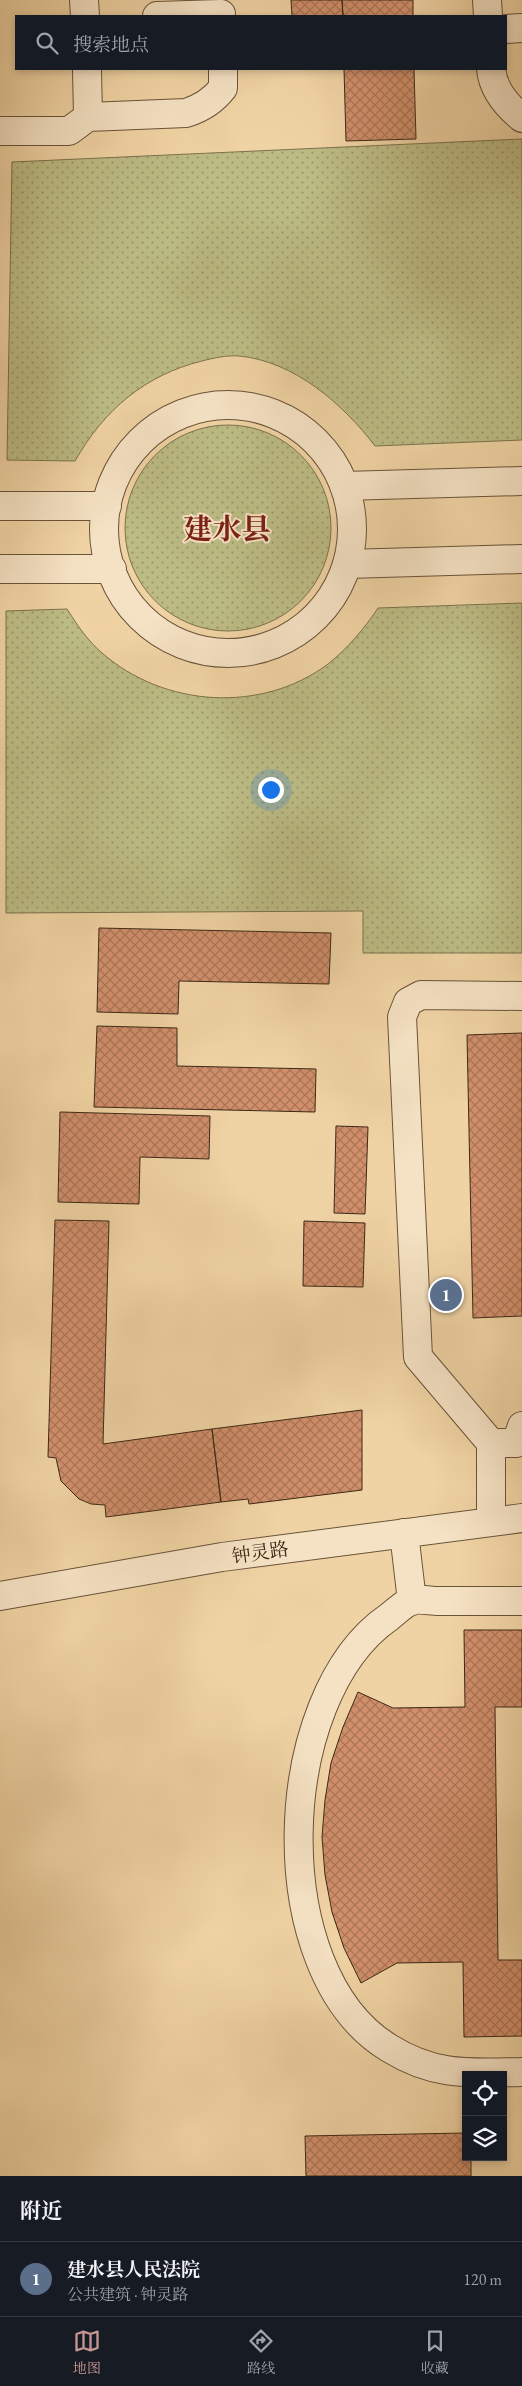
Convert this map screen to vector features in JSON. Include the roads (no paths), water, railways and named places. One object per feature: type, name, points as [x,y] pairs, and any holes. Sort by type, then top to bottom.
[{"type":"street","points":[[84,0],[85,15]]},
{"type":"street","points":[[487,0],[488,15]]},
{"type":"street","points":[[168,15],[221,10]]},
{"type":"street","points":[[507,30],[522,28]]},
{"type":"street","points":[[87,70],[88,117]]},
{"type":"street","points":[[0,131],[69,131],[88,117],[186,113],[208,103],[223,88],[222,70]]},
{"type":"street","points":[[491,70],[498,93],[508,107],[522,118]]},
{"type":"street","points":[[214,405],[239,405],[255,408],[287,419],[307,432],[324,449],[337,469],[352,514],[352,530],[347,564],[339,584],[327,603],[311,621],[299,630],[272,645],[249,651],[226,653],[203,650],[181,644],[160,632],[140,616],[125,597],[112,569],[106,542],[104,526],[107,506],[116,477],[129,455],[146,436],[166,422],[189,411],[214,405]]},
{"type":"street","points":[[344,486],[522,481]]},
{"type":"street","points":[[0,506],[107,506]]},
{"type":"street","points":[[347,564],[522,559]]},
{"type":"street","points":[[0,569],[112,569]]},
{"type":"street","points":[[491,1522],[491,1443],[418,1357],[402,1016],[408,1002],[420,995],[522,996]]},
{"type":"street","points":[[491,1443],[516,1443],[522,1426]]},
{"type":"street","name":"钟灵路","points":[[0,1596],[222,1557],[522,1518]]},
{"type":"street","points":[[404,1533],[412,1601]]},
{"type":"street","points":[[522,1601],[412,1601],[377,1625],[346,1659],[333,1680],[312,1738],[299,1810],[298,1845],[301,1880],[313,1940],[333,1989],[366,2030],[387,2048],[411,2061],[456,2074],[522,2072]]},
{"type":"place","name":"建水县人民法院","points":[[446,1295]]},
{"type":"district","name":"建水县","points":[[227,529]]}]
